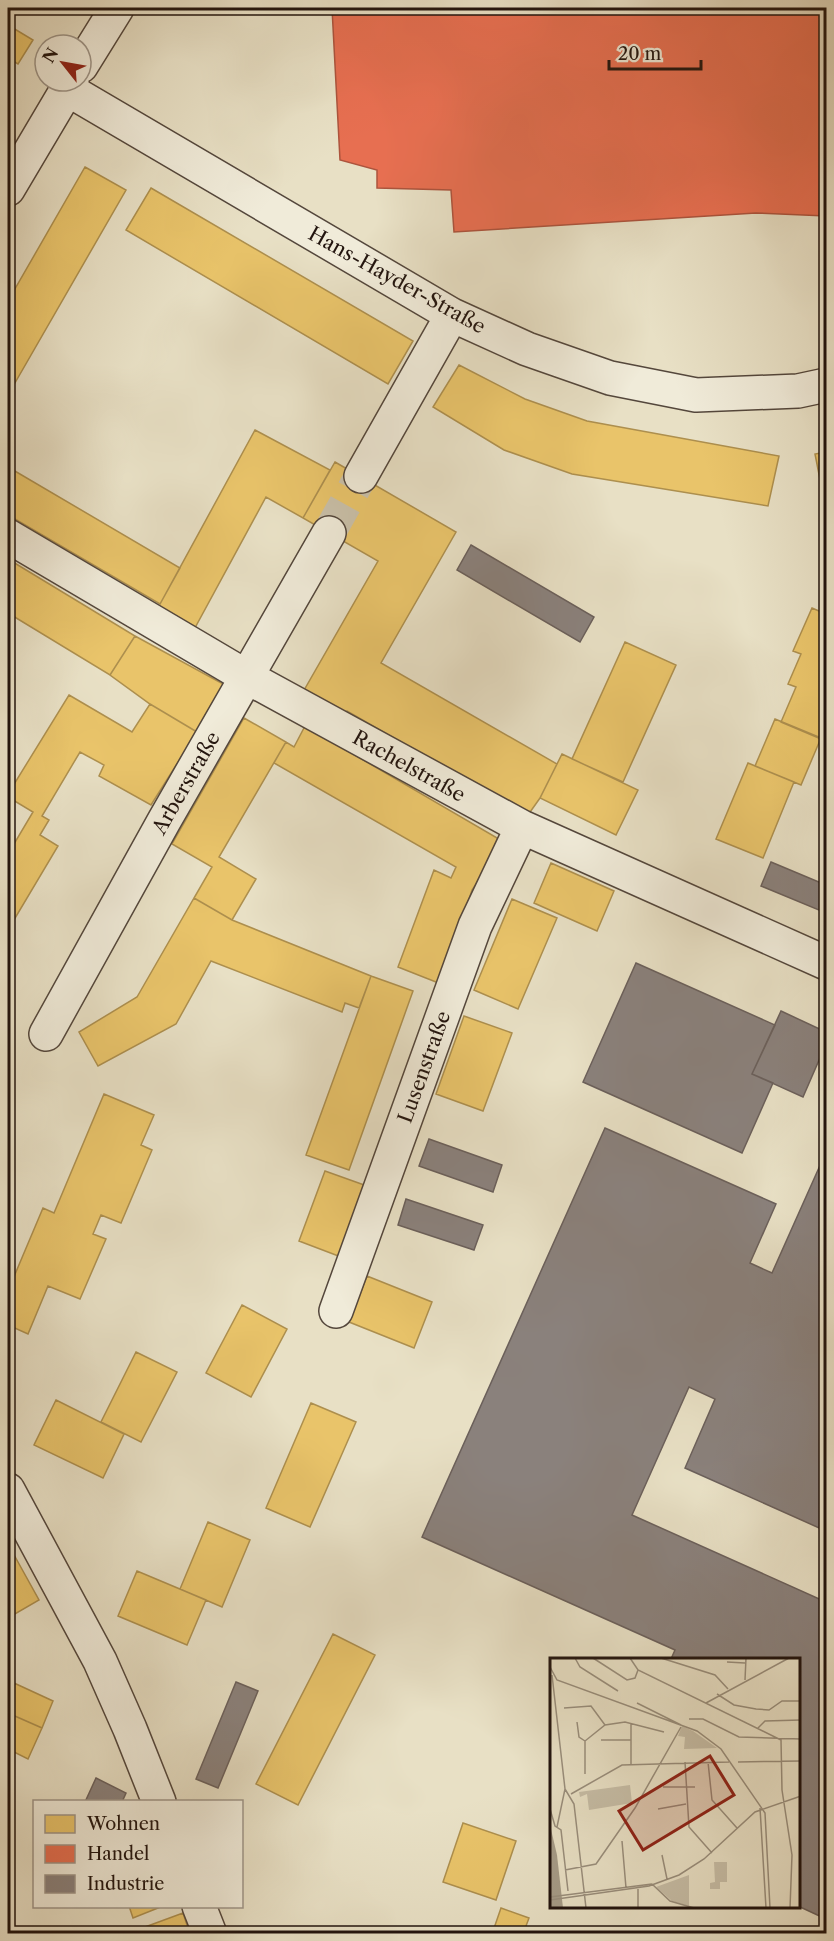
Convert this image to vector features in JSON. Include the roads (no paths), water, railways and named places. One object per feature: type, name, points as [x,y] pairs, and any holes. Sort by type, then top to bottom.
[{"type":"street","points":[[93,47],[117,8]]},
{"type":"street","name":"Hans-Hayder-Straße","points":[[93,91],[452,315],[527,349],[610,378],[685,393],[798,391],[826,385]]},
{"type":"street","points":[[8,189],[65,93]]},
{"type":"street","points":[[361,476],[452,315]]},
{"type":"street","name":"Arberstraße","points":[[46,1034],[164,821],[329,533]]},
{"type":"street","name":"Rachelstraße","points":[[8,536],[247,678],[522,827],[826,963]]},
{"type":"street","name":"Lusenstraße","points":[[336,1311],[475,926],[522,827]]},
{"type":"street","points":[[8,1490],[100,1661],[158,1800]]},
{"type":"street","points":[[200,1908],[210,1934]]},
{"type":"tunnel","points":[[329,533],[361,476]]}]
